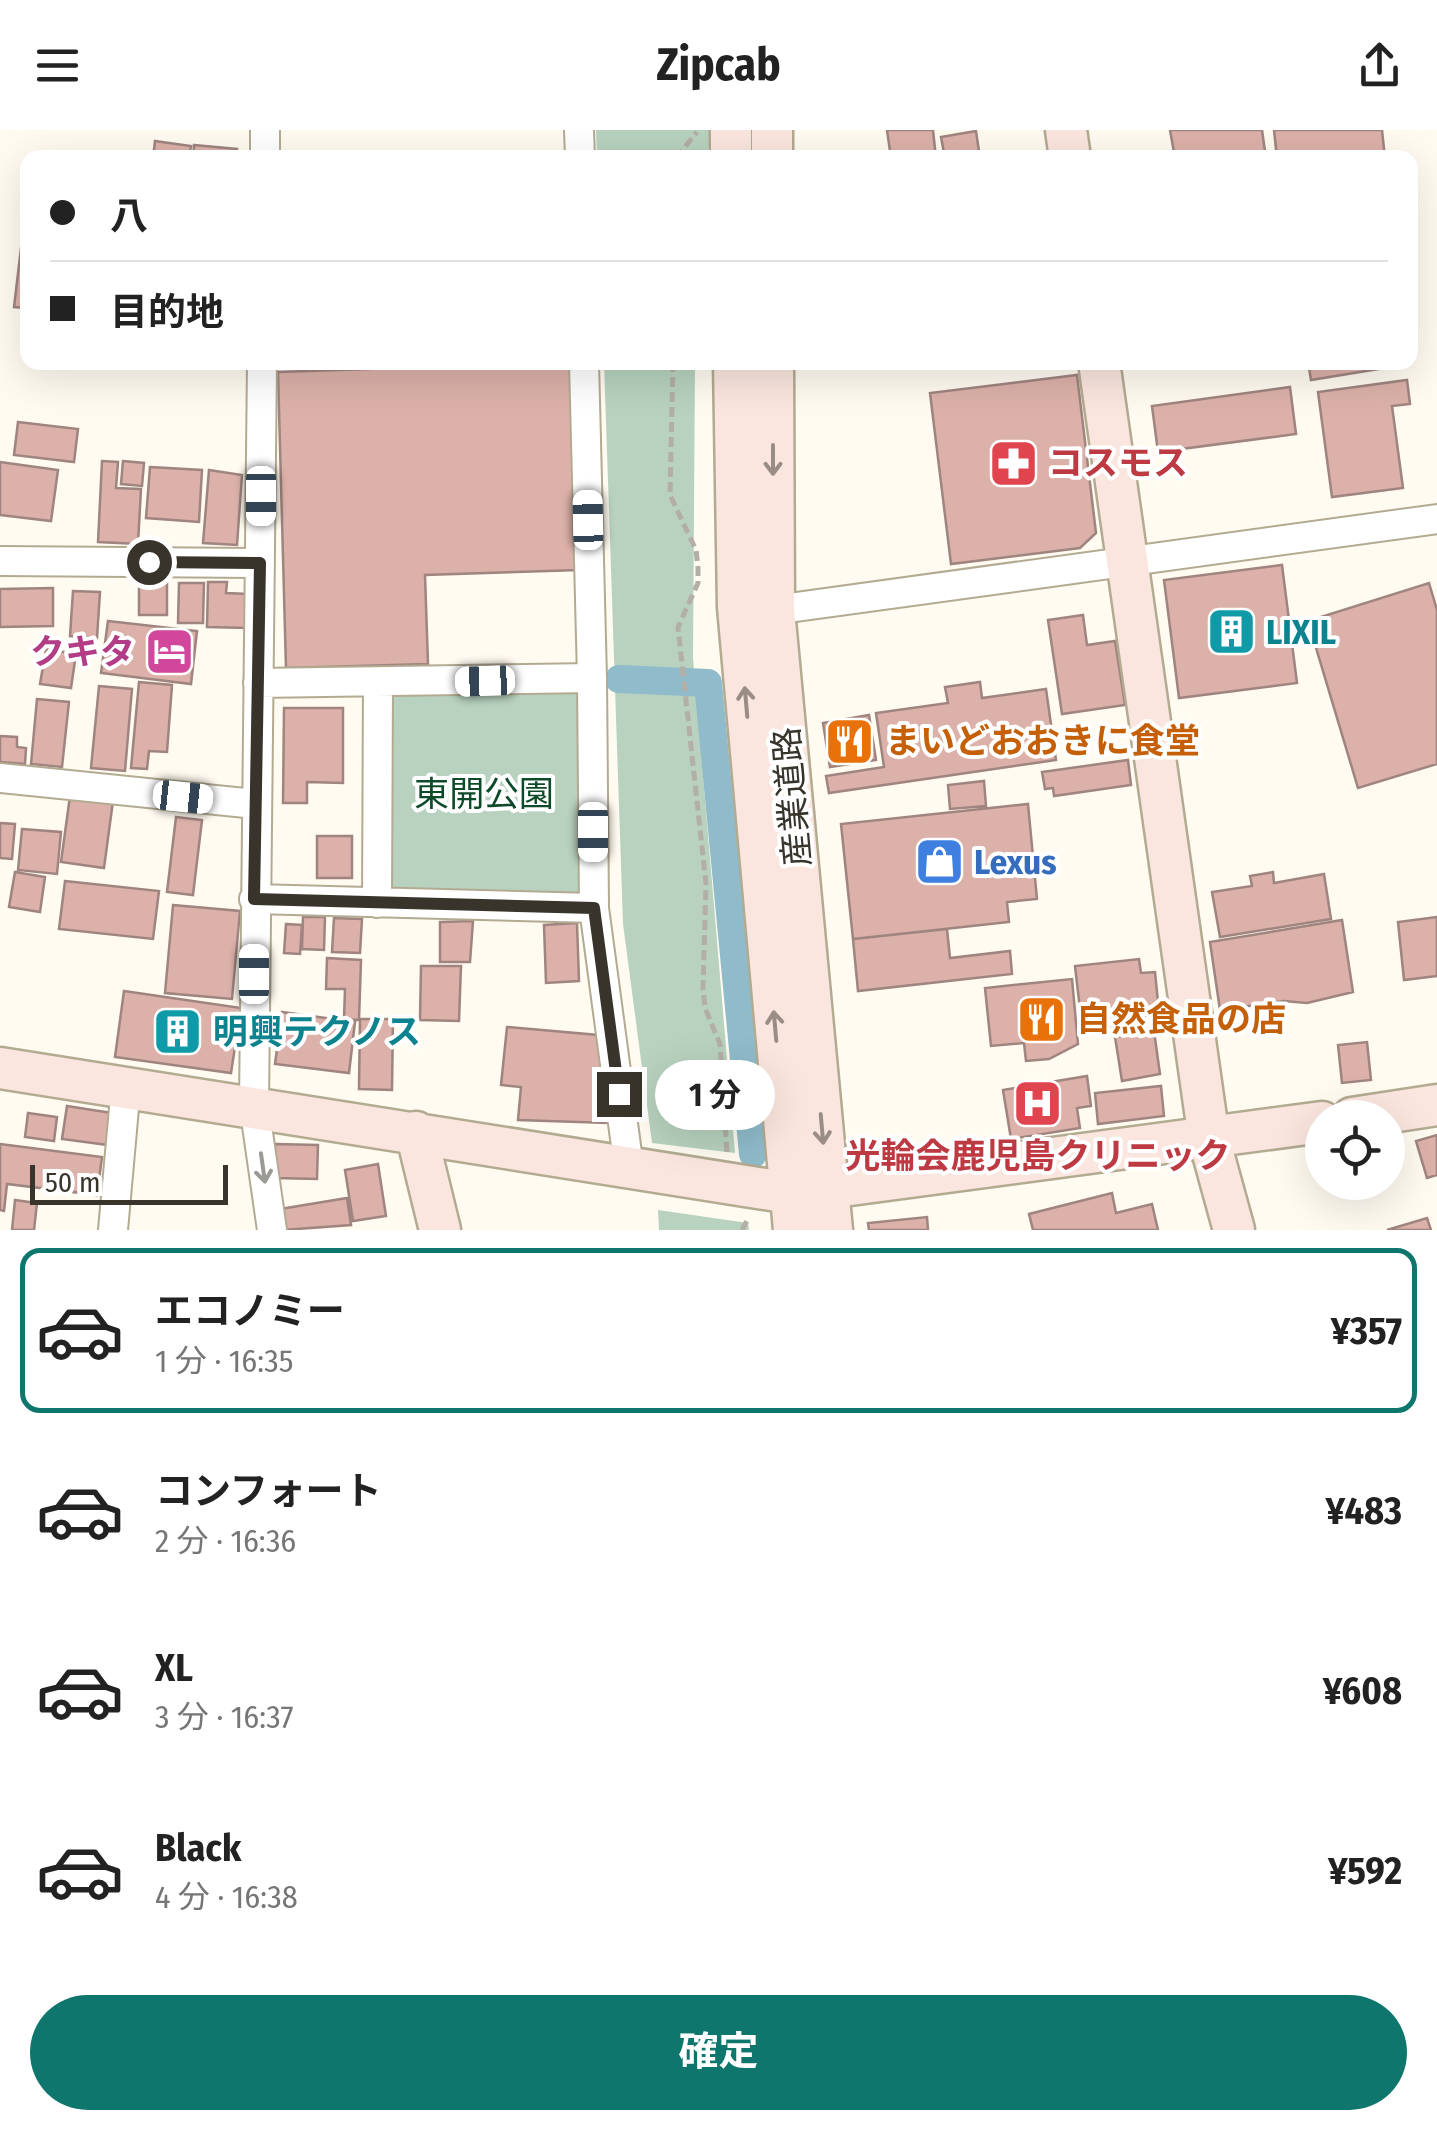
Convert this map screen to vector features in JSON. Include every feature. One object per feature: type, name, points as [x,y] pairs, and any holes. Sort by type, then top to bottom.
[{"type":"street","points":[[262,370],[254,1106],[272,1230]]},
{"type":"street","points":[[584,370],[594,908],[629,1168]]},
{"type":"street","name":"産業道路","points":[[734,370],[738,608],[804,1204],[832,1230]]},
{"type":"street","name":"産業道路","points":[[773,370],[774,610],[804,1204]]},
{"type":"street","points":[[1100,370],[1208,1139],[1234,1230]]},
{"type":"street","points":[[774,610],[1437,519]]},
{"type":"street","points":[[0,561],[260,563]]},
{"type":"street","points":[[258,683],[592,678]]},
{"type":"street","points":[[377,903],[378,684]]},
{"type":"street","points":[[0,778],[256,804]]},
{"type":"street","points":[[254,899],[594,908]]},
{"type":"street","points":[[0,1068],[629,1168],[804,1204],[897,1176],[1305,1125]]},
{"type":"street","points":[[114,1230],[126,1086]]},
{"type":"street","points":[[1405,1110],[1437,1105]]},
{"type":"street","points":[[416,1132],[440,1230]]},
{"type":"path","points":[[683,150],[699,130]]},
{"type":"path","points":[[673,370],[670,495],[696,550],[698,583],[678,627],[706,884],[703,989],[705,1008],[720,1044],[728,1158]]},
{"type":"path","points":[[742,1230],[749,1216]]},
{"type":"green space","points":[[596,130],[710,130],[709,150],[597,150]]},
{"type":"green space","points":[[604,370],[695,370],[693,658],[735,1153],[652,1143],[623,924]]},
{"type":"green space","name":"東開公園","points":[[577,690],[581,895],[385,893],[391,695]]},
{"type":"green space","points":[[658,1210],[748,1223],[749,1230],[659,1230]]},
{"type":"building","points":[[887,130],[933,130],[935,150],[890,150]]},
{"type":"building","points":[[1170,130],[1262,130],[1265,150],[1174,150]]},
{"type":"building","points":[[1274,130],[1382,130],[1384,150],[1276,150]]},
{"type":"building","points":[[976,131],[979,150],[943,150],[941,137]]},
{"type":"building","points":[[155,141],[191,146],[190,150],[154,150]]},
{"type":"building","points":[[194,145],[237,149],[237,150],[194,150]]},
{"type":"building","points":[[20,256],[20,308],[14,307]]},
{"type":"building","points":[[573,370],[579,570],[425,575],[428,664],[286,668],[278,372]]},
{"type":"building","points":[[1309,370],[1373,370],[1311,380]]},
{"type":"building","name":"コスモス","points":[[1077,375],[1096,533],[1080,548],[951,564],[930,393]]},
{"type":"building","points":[[1407,380],[1410,404],[1392,406],[1403,488],[1332,497],[1318,392]]},
{"type":"building","points":[[1290,387],[1296,434],[1158,452],[1152,406]]},
{"type":"building","points":[[18,422],[78,429],[74,462],[14,455]]},
{"type":"building","points":[[102,461],[118,462],[116,488],[141,489],[138,544],[98,542]]},
{"type":"building","points":[[123,461],[144,463],[142,486],[121,484]]},
{"type":"building","points":[[0,462],[58,470],[51,521],[0,515]]},
{"type":"building","points":[[150,467],[202,470],[199,522],[146,518]]},
{"type":"building","points":[[209,470],[242,475],[237,545],[203,543]]},
{"type":"building","name":"LIXIL","points":[[1282,565],[1297,683],[1179,698],[1164,580]]},
{"type":"building","points":[[139,579],[167,579],[167,615],[139,615]]},
{"type":"building","points":[[208,582],[227,582],[226,593],[248,594],[248,628],[207,627]]},
{"type":"building","points":[[179,583],[204,583],[203,623],[178,623]]},
{"type":"building","points":[[1429,583],[1437,610],[1437,764],[1358,788],[1308,621]]},
{"type":"building","points":[[53,588],[53,626],[0,627],[0,589]]},
{"type":"building","points":[[73,591],[100,592],[97,638],[70,636]]},
{"type":"building","points":[[1083,615],[1087,645],[1115,641],[1125,705],[1062,714],[1048,620]]},
{"type":"building","points":[[108,621],[197,631],[191,684],[101,673]]},
{"type":"building","points":[[46,649],[76,654],[71,688],[40,684]]},
{"type":"building","points":[[139,682],[172,685],[167,752],[149,751],[147,769],[131,768]]},
{"type":"building","points":[[980,682],[982,698],[1046,689],[1056,760],[829,793],[826,776],[884,767],[876,713],[948,703],[945,687]]},
{"type":"building","points":[[99,686],[132,689],[125,771],[91,768]]},
{"type":"building","points":[[37,699],[69,702],[62,767],[31,764]]},
{"type":"building","points":[[284,708],[343,708],[343,783],[307,782],[307,803],[283,803]]},
{"type":"building","name":"まいどおおきに食堂","points":[[869,715],[876,760],[830,767],[823,723]]},
{"type":"building","points":[[0,736],[17,737],[17,747],[26,748],[25,764],[0,762]]},
{"type":"building","points":[[1128,760],[1131,785],[1054,796],[1053,788],[1045,789],[1042,772]]},
{"type":"building","points":[[984,781],[986,806],[950,809],[948,785]]},
{"type":"building","points":[[70,796],[113,801],[104,868],[61,862]]},
{"type":"building","name":"Lexus","points":[[1028,804],[1037,899],[1007,902],[1009,922],[853,939],[841,824]]},
{"type":"building","points":[[176,817],[202,820],[193,895],[167,892]]},
{"type":"building","points":[[0,823],[15,824],[12,859],[0,858]]},
{"type":"building","points":[[22,829],[61,832],[57,874],[18,870]]},
{"type":"building","points":[[317,836],[352,836],[352,878],[317,878]]},
{"type":"building","points":[[15,872],[45,877],[40,912],[9,907]]},
{"type":"building","points":[[1273,872],[1274,883],[1324,874],[1331,919],[1220,937],[1212,892],[1252,886],[1250,876]]},
{"type":"building","points":[[65,881],[159,891],[153,939],[59,929]]},
{"type":"building","points":[[173,905],[240,911],[232,999],[165,993]]},
{"type":"building","points":[[303,917],[325,917],[324,950],[302,949]]},
{"type":"building","points":[[1437,917],[1437,976],[1404,980],[1398,922]]},
{"type":"building","points":[[334,918],[362,919],[360,953],[332,952]]},
{"type":"building","points":[[1342,920],[1353,992],[1307,1003],[1284,1001],[1220,1010],[1210,942]]},
{"type":"building","points":[[473,921],[470,962],[440,962],[440,922]]},
{"type":"building","points":[[577,923],[579,981],[546,983],[544,925]]},
{"type":"building","points":[[286,924],[302,925],[300,954],[284,953]]},
{"type":"building","points":[[947,929],[950,958],[1010,951],[1012,974],[858,991],[853,939]]},
{"type":"building","points":[[327,958],[361,960],[359,1020],[344,1019],[345,989],[326,989]]},
{"type":"building","points":[[1139,959],[1141,973],[1155,972],[1159,1012],[1145,1014],[1146,1028],[1083,1035],[1075,966]]},
{"type":"building","points":[[421,966],[461,966],[459,1021],[420,1020]]},
{"type":"building","points":[[1072,979],[1078,1044],[1049,1059],[1026,1061],[1024,1043],[991,1046],[985,988]]},
{"type":"building","name":"明興テクノス","points":[[124,991],[241,1008],[231,1073],[115,1057]]},
{"type":"building","points":[[282,1012],[355,1022],[349,1073],[275,1064]]},
{"type":"building","points":[[360,1019],[393,1019],[392,1090],[359,1089]]},
{"type":"building","points":[[507,1027],[598,1035],[608,1123],[518,1120],[521,1087],[501,1085]]},
{"type":"building","points":[[1154,1031],[1160,1074],[1122,1081],[1115,1037]]},
{"type":"building","points":[[1367,1042],[1371,1080],[1342,1083],[1338,1045]]},
{"type":"building","points":[[1087,1076],[1091,1106],[1077,1108],[1080,1128],[1011,1139],[1003,1090]]},
{"type":"building","points":[[1161,1086],[1164,1116],[1098,1124],[1095,1093]]},
{"type":"building","points":[[67,1106],[112,1113],[108,1145],[62,1139]]},
{"type":"building","points":[[28,1113],[57,1117],[54,1141],[25,1137]]},
{"type":"building","points":[[1437,1135],[1437,1175],[1427,1178],[1416,1141]]},
{"type":"building","points":[[0,1144],[102,1157],[97,1195],[7,1184],[4,1211],[0,1210]]},
{"type":"building","points":[[275,1144],[318,1145],[317,1179],[274,1178]]},
{"type":"building","points":[[378,1164],[386,1216],[353,1221],[345,1170]]},
{"type":"building","points":[[1112,1193],[1116,1213],[1152,1204],[1158,1230],[1033,1230],[1029,1214]]},
{"type":"building","points":[[347,1198],[351,1225],[283,1230],[280,1209]]},
{"type":"building","points":[[15,1200],[37,1203],[34,1230],[12,1230]]},
{"type":"building","points":[[927,1217],[928,1230],[869,1230],[868,1223]]},
{"type":"building","points":[[1427,1218],[1431,1230],[1387,1230]]},
{"type":"waterway","points":[[619,679],[708,683],[753,1154]]},
{"type":"place","name":"コスモス","points":[[1013,463]]},
{"type":"place","name":"LIXIL","points":[[1231,632]]},
{"type":"place","name":"クキタ","points":[[170,652]]},
{"type":"place","name":"まいどおおきに食堂","points":[[850,741]]},
{"type":"place","name":"Lexus","points":[[939,862]]},
{"type":"place","name":"自然食品の店","points":[[1041,1019]]},
{"type":"place","name":"明興テクノス","points":[[178,1032]]},
{"type":"place","name":"光輪会鹿児島クリニック","points":[[1038,1104]]},
{"type":"route","points":[[149,562],[260,563],[254,899],[594,908],[619,1094]]}]
